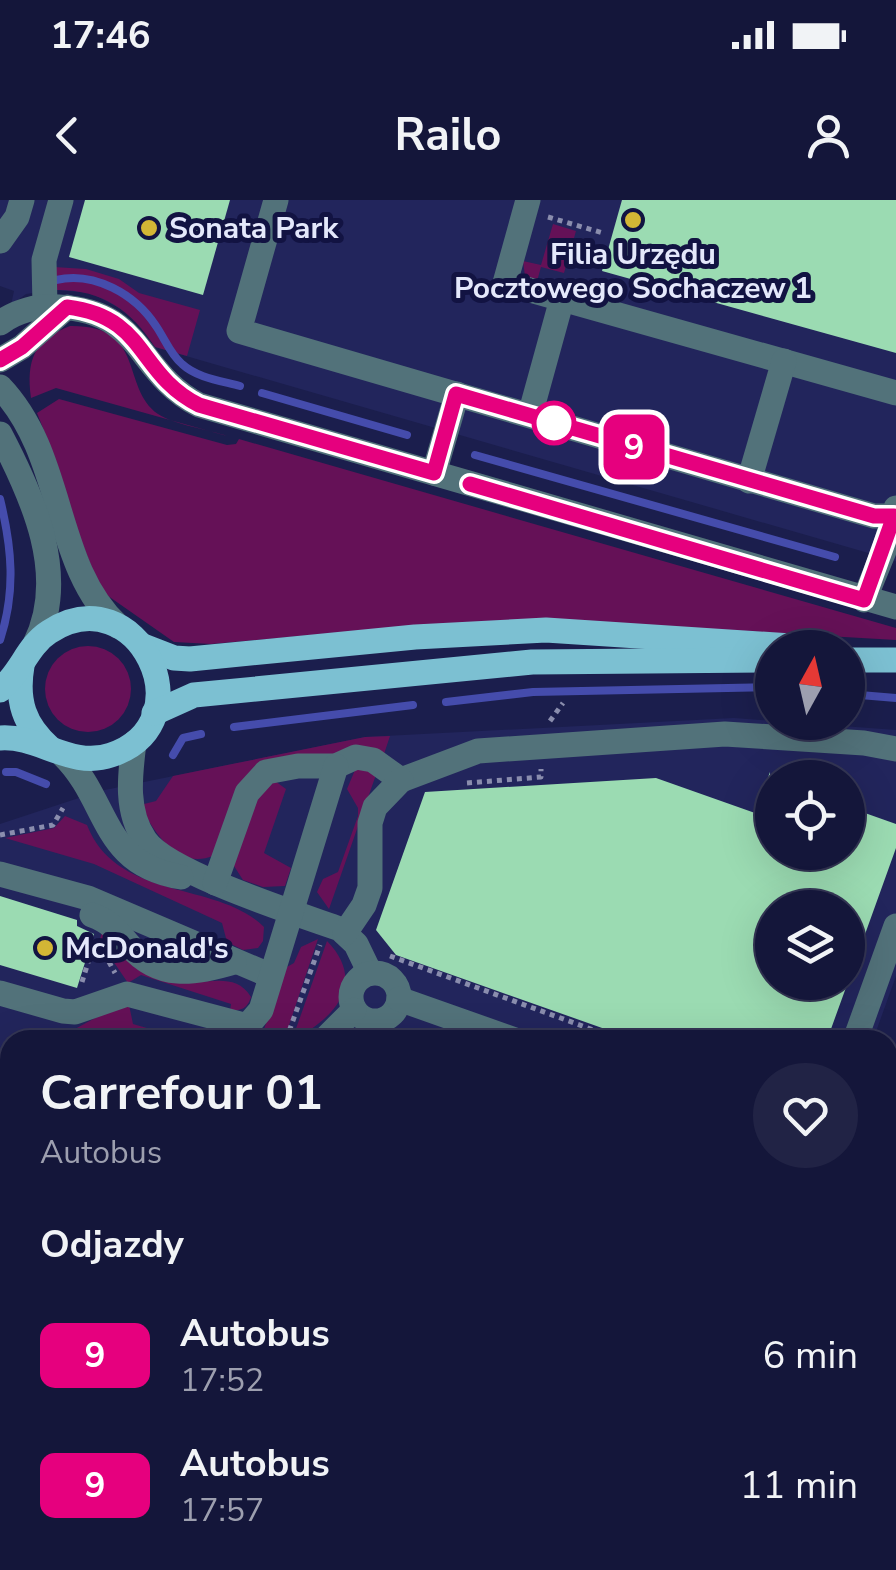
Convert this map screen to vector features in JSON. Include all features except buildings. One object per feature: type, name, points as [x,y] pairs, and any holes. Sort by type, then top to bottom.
[{"type":"main road","points":[[0,690],[48,632],[82,620],[101,620],[118,626],[144,646],[174,658],[546,630],[755,644]]},
{"type":"main road","points":[[0,738],[14,737],[92,759],[107,757],[134,743],[154,713],[158,678],[144,646]]},
{"type":"main road","points":[[29,655],[19,684],[26,720],[56,751]]},
{"type":"main road","points":[[865,657],[896,660]]},
{"type":"main road","points":[[154,713],[194,695],[532,662],[755,660]]},
{"type":"street","points":[[0,241],[18,216],[22,200]]},
{"type":"street","points":[[56,307],[44,260],[61,200]]},
{"type":"street","points":[[276,200],[239,331],[874,516],[895,512]]},
{"type":"street","points":[[528,200],[504,283],[896,393]]},
{"type":"street","points":[[530,415],[562,299]]},
{"type":"street","points":[[56,307],[11,353],[16,382],[9,396],[35,437],[88,590],[118,626]]},
{"type":"street","points":[[0,323],[12,315],[56,307],[89,310],[112,319],[131,335],[163,380],[199,405],[896,607]]},
{"type":"street","points":[[749,481],[784,361]]},
{"type":"street","points":[[434,473],[456,394]]},
{"type":"street","points":[[0,434],[20,473],[44,541],[49,598],[46,623],[29,655]]},
{"type":"street","points":[[864,600],[895,512]]},
{"type":"street","points":[[370,973],[350,925],[370,888],[370,823],[374,807],[401,780],[441,776],[478,751],[725,734],[864,742],[896,750]]},
{"type":"street","points":[[134,743],[130,800],[146,842],[158,853],[215,883],[292,912],[350,925]]},
{"type":"street","points":[[56,751],[82,773],[106,829],[129,854],[154,870],[215,883]]},
{"type":"street","points":[[215,883],[247,793],[266,772],[298,766],[336,766],[356,757],[374,760],[401,780]]},
{"type":"street","points":[[0,993],[75,1012],[127,994],[249,1024],[261,1010],[336,766]]},
{"type":"street","points":[[0,874],[88,898],[269,975]]},
{"type":"street","points":[[0,886],[106,920],[143,960],[156,968],[202,972],[234,962]]},
{"type":"street","points":[[859,1030],[896,926]]},
{"type":"street","points":[[370,973],[388,976],[400,999],[395,1012],[382,1020],[366,1020],[351,1003],[352,986],[370,973]]},
{"type":"street","points":[[400,999],[486,1030]]},
{"type":"street","points":[[334,1030],[354,1010]]},
{"type":"path","points":[[552,200],[547,216],[603,233]]},
{"type":"path","points":[[441,776],[542,777]]},
{"type":"path","points":[[0,836],[53,825],[64,808]]},
{"type":"path","points":[[78,994],[100,925]]},
{"type":"path","points":[[350,925],[372,930],[392,959],[594,1030]]},
{"type":"path","points":[[290,1030],[322,938],[315,937]]},
{"type":"shaded area","name":"Sonata Park","points":[[0,200],[896,200],[896,561],[155,347],[141,325],[125,311],[91,293],[55,290],[26,294],[11,305],[14,291],[0,286]]},
{"type":"shaded area","points":[[553,224],[576,231],[564,273],[541,267],[536,285],[525,276],[523,261],[541,265]]},
{"type":"shaded area","points":[[54,267],[86,269],[119,279],[139,293],[200,310],[187,356],[155,347],[125,312],[101,298],[55,290]]},
{"type":"shaded area","points":[[70,326],[94,328],[122,346],[146,402],[171,420],[56,388],[31,398],[30,373],[35,353],[48,338]]},
{"type":"shaded area","points":[[59,399],[227,445],[236,444],[239,439],[896,628],[896,640],[865,638],[865,630],[755,632],[551,620],[378,629],[211,644],[174,642],[101,591],[37,413]]},
{"type":"shaded area","points":[[88,646],[118,659],[131,689],[118,719],[88,732],[58,719],[45,689],[58,659]]},
{"type":"shaded area","points":[[734,718],[755,720],[755,740],[865,740],[865,728],[896,730],[896,976],[877,1030],[0,1030],[0,824],[100,791],[365,737]]},
{"type":"shaded area","points":[[390,736],[384,754],[290,756],[213,856],[188,858],[178,853],[160,837],[140,805],[156,801],[173,776],[365,737]]},
{"type":"shaded area","points":[[378,769],[329,909],[317,892],[323,879],[338,872],[358,816],[358,808],[347,789],[355,770]]},
{"type":"shaded area","points":[[275,781],[286,789],[264,853],[291,868],[285,886],[263,887],[243,880],[234,866],[234,854],[254,797]]},
{"type":"shaded area","points":[[65,816],[87,825],[101,850],[121,867],[144,879],[244,912],[264,927],[263,941],[258,948],[243,950],[227,942],[222,923],[94,864],[5,838],[54,828]]},
{"type":"shaded area","points":[[103,929],[177,979],[235,983],[251,997],[243,1008],[230,1011],[231,1004],[141,975],[128,983],[111,958],[96,952]]},
{"type":"shaded area","points":[[318,939],[287,1030],[264,1030],[285,968],[294,963],[301,947]]},
{"type":"shaded area","points":[[327,941],[345,971],[345,986],[332,1011],[321,1022],[310,1030],[296,1030]]},
{"type":"shaded area","points":[[128,1000],[133,1024],[154,1030],[78,1030],[75,1029]]},
{"type":"waterway","points":[[56,280],[99,282],[125,295],[147,314],[174,356],[188,369],[240,386]]},
{"type":"waterway","points":[[262,393],[407,435]]},
{"type":"waterway","points":[[475,455],[835,557]]},
{"type":"waterway","points":[[0,499],[10,570],[0,640]]},
{"type":"waterway","points":[[446,702],[533,692],[755,687]]},
{"type":"waterway","points":[[865,695],[896,698]]},
{"type":"waterway","points":[[234,727],[413,705]]},
{"type":"waterway","points":[[173,755],[183,738],[201,734]]},
{"type":"waterway","points":[[6,772],[46,784]]},
{"type":"bus line","name":"9","points":[[0,360],[22,347],[67,307],[89,310],[112,319],[131,335],[163,380],[199,405],[434,473],[456,394],[874,516],[894,516],[864,600],[470,484]]},
{"type":"place","name":"Filia Urzędu Pocztowego Sochaczew 1","points":[[633,220]]},
{"type":"place","name":"Sonata Park","points":[[149,228]]},
{"type":"place","name":"McDonald's","points":[[45,948]]}]
